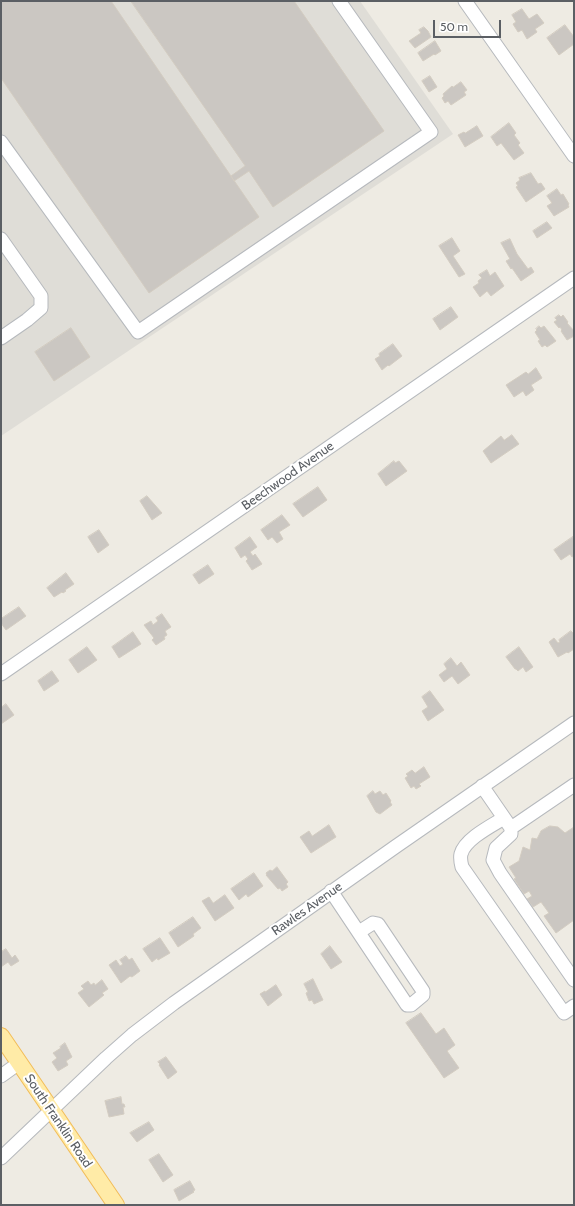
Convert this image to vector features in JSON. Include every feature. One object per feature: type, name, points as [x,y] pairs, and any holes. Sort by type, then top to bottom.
[{"type":"main road","name":"South Franklin Road","points":[[1,1036],[116,1205]]},
{"type":"street","points":[[1,142],[138,332],[431,132],[339,1]]},
{"type":"street","points":[[465,1],[574,156]]},
{"type":"street","points":[[1,239],[41,296],[41,308],[1,338]]},
{"type":"street","name":"Beechwood Avenue","points":[[1,674],[574,278]]},
{"type":"street","name":"Rawles Avenue","points":[[1,1158],[106,1058],[146,1024],[203,981],[574,723]]},
{"type":"street","points":[[574,785],[508,823],[475,837],[464,847],[460,856],[462,867],[471,881],[564,1013],[574,1006]]},
{"type":"street","points":[[482,786],[508,823],[511,834],[496,848],[493,860],[500,873],[574,980]]},
{"type":"street","points":[[331,891],[407,1005],[410,1005],[423,995],[423,991],[378,924],[374,923],[359,932]]},
{"type":"street","points":[[1,1076],[19,1063]]},
{"type":"shaded area","points":[[1,1],[360,1],[453,134],[1,436]]},
{"type":"building","points":[[1,1],[111,1],[259,217],[149,293],[1,78]]},
{"type":"building","points":[[131,1],[294,1],[384,131],[273,207],[249,171],[234,181],[231,176],[245,166]]},
{"type":"building","points":[[522,9],[529,19],[537,14],[544,23],[535,29],[537,32],[527,39],[522,30],[518,32],[513,24],[516,22],[512,15]]},
{"type":"building","points":[[565,25],[574,37],[574,44],[559,55],[547,38]]},
{"type":"building","points":[[424,27],[431,37],[415,48],[409,41],[421,33],[419,30]]},
{"type":"building","points":[[435,41],[441,51],[423,61],[418,53]]},
{"type":"building","points":[[430,76],[437,87],[429,92],[422,81]]},
{"type":"building","points":[[461,82],[467,90],[464,92],[466,95],[451,105],[448,101],[445,103],[442,98],[444,96],[443,94],[452,86],[453,87]]},
{"type":"building","points":[[509,123],[516,133],[514,135],[520,143],[518,145],[524,153],[514,160],[501,143],[497,146],[491,137]]},
{"type":"building","points":[[477,126],[483,136],[465,147],[458,135]]},
{"type":"building","points":[[531,173],[538,184],[541,183],[545,189],[526,202],[516,187],[518,186],[516,183],[520,180],[519,178]]},
{"type":"building","points":[[557,189],[561,195],[563,194],[569,204],[569,207],[554,216],[547,206],[552,203],[547,196]]},
{"type":"building","points":[[547,222],[552,228],[537,238],[533,231]]},
{"type":"building","points":[[452,238],[460,251],[453,256],[465,274],[459,277],[439,246]]},
{"type":"building","points":[[510,239],[517,254],[528,269],[531,267],[534,272],[521,281],[506,261],[510,259],[501,243]]},
{"type":"building","points":[[487,270],[490,276],[495,272],[504,286],[491,296],[487,291],[480,297],[473,287],[479,283],[478,281],[482,278],[479,275]]},
{"type":"building","points":[[451,307],[458,317],[440,330],[433,319]]},
{"type":"building","points":[[559,315],[561,317],[563,315],[568,322],[567,323],[574,331],[574,336],[567,340],[560,327],[559,328],[554,322],[557,320],[555,318]]},
{"type":"building","points":[[539,326],[541,328],[544,326],[556,341],[547,347],[545,345],[542,347],[535,332]]},
{"type":"building","points":[[71,328],[90,357],[54,381],[35,352]]},
{"type":"building","points":[[393,344],[402,356],[382,370],[375,359],[380,356],[379,354]]},
{"type":"building","points":[[536,368],[542,378],[531,385],[534,390],[526,396],[523,391],[514,397],[506,385],[526,372],[528,374]]},
{"type":"building","points":[[512,435],[519,444],[491,463],[483,451],[501,436],[504,440]]},
{"type":"building","points":[[394,461],[395,463],[399,461],[407,471],[386,486],[378,474]]},
{"type":"building","points":[[318,487],[327,500],[303,517],[293,504]]},
{"type":"building","points":[[147,496],[162,513],[152,520],[140,501]]},
{"type":"building","points":[[282,515],[290,525],[279,532],[283,539],[277,543],[272,537],[268,540],[261,530]]},
{"type":"building","points":[[99,530],[109,545],[98,553],[88,537]]},
{"type":"building","points":[[574,536],[574,556],[572,557],[570,554],[561,560],[554,550]]},
{"type":"building","points":[[250,537],[257,547],[250,552],[253,556],[255,554],[262,564],[252,570],[246,561],[248,559],[245,555],[241,558],[235,548]]},
{"type":"building","points":[[208,565],[214,574],[199,584],[193,575]]},
{"type":"building","points":[[66,573],[74,584],[63,593],[62,592],[54,597],[47,588]]},
{"type":"building","points":[[19,607],[26,616],[6,630],[1,623],[1,619]]},
{"type":"building","points":[[162,614],[171,627],[165,631],[167,635],[164,637],[165,639],[156,645],[152,640],[154,638],[144,625],[151,621],[153,625],[158,621],[156,618]]},
{"type":"building","points":[[571,631],[573,633],[574,632],[574,649],[558,657],[549,642],[554,638],[558,643],[560,642],[559,640]]},
{"type":"building","points":[[133,632],[141,644],[119,658],[112,647]]},
{"type":"building","points":[[87,647],[97,660],[78,673],[69,660]]},
{"type":"building","points":[[519,647],[533,667],[526,672],[523,667],[518,671],[515,669],[506,657]]},
{"type":"building","points":[[451,658],[457,666],[461,662],[470,675],[458,684],[452,676],[444,682],[439,675],[447,669],[444,664]]},
{"type":"building","points":[[52,671],[59,681],[44,691],[38,681]]},
{"type":"building","points":[[430,691],[444,710],[428,721],[422,711],[428,707],[422,697]]},
{"type":"building","points":[[6,704],[14,715],[1,724],[1,708]]},
{"type":"building","points":[[424,767],[430,777],[419,784],[421,786],[416,789],[414,786],[411,788],[405,778],[408,776],[406,774],[412,770],[415,773]]},
{"type":"building","points":[[373,791],[375,794],[380,791],[383,795],[386,793],[391,801],[390,802],[392,805],[380,814],[376,812],[367,796]]},
{"type":"building","points":[[329,825],[336,837],[311,853],[300,837],[309,831],[312,836]]},
{"type":"building","points":[[550,826],[558,827],[565,833],[574,827],[574,920],[556,933],[544,916],[549,913],[541,902],[533,907],[527,899],[532,896],[529,891],[524,894],[514,879],[516,878],[509,867],[519,861],[523,847],[530,850],[532,838],[537,839],[541,831]]},
{"type":"building","points":[[277,867],[288,882],[286,884],[288,887],[282,891],[280,888],[278,889],[266,875],[266,873],[270,870],[272,871]]},
{"type":"building","points":[[254,873],[263,886],[248,897],[246,894],[239,900],[231,889]]},
{"type":"building","points":[[225,895],[234,908],[215,921],[202,901],[209,897],[213,903]]},
{"type":"building","points":[[193,917],[201,928],[193,934],[194,936],[178,947],[169,933]]},
{"type":"building","points":[[160,938],[170,953],[158,960],[157,958],[152,962],[143,949]]},
{"type":"building","points":[[330,946],[342,962],[331,969],[321,954]]},
{"type":"building","points":[[6,949],[12,958],[15,955],[19,961],[11,966],[8,962],[1,967],[1,952]]},
{"type":"building","points":[[126,956],[129,960],[132,958],[140,971],[121,983],[109,965],[116,960],[120,966],[123,964],[120,960]]},
{"type":"building","points":[[313,979],[323,1000],[314,1004],[312,1000],[309,1001],[306,993],[308,992],[304,984]]},
{"type":"building","points":[[102,980],[108,989],[102,993],[104,995],[89,1007],[78,993],[84,989],[81,986],[88,981],[91,985],[94,983],[95,985]]},
{"type":"building","points":[[276,985],[282,995],[268,1006],[260,994]]},
{"type":"building","points":[[421,1013],[436,1034],[444,1028],[455,1045],[447,1051],[459,1068],[444,1078],[406,1023]]},
{"type":"building","points":[[65,1043],[72,1057],[66,1061],[68,1065],[58,1071],[52,1062],[57,1058],[53,1053],[61,1048],[60,1047]]},
{"type":"building","points":[[166,1057],[177,1072],[168,1079],[158,1062]]},
{"type":"building","points":[[121,1097],[122,1104],[124,1104],[125,1107],[123,1107],[124,1114],[109,1117],[105,1101]]},
{"type":"building","points":[[149,1122],[154,1130],[137,1142],[130,1133]]},
{"type":"building","points":[[159,1154],[173,1175],[163,1182],[149,1160]]},
{"type":"building","points":[[190,1181],[195,1190],[193,1191],[194,1192],[179,1201],[174,1190]]}]
